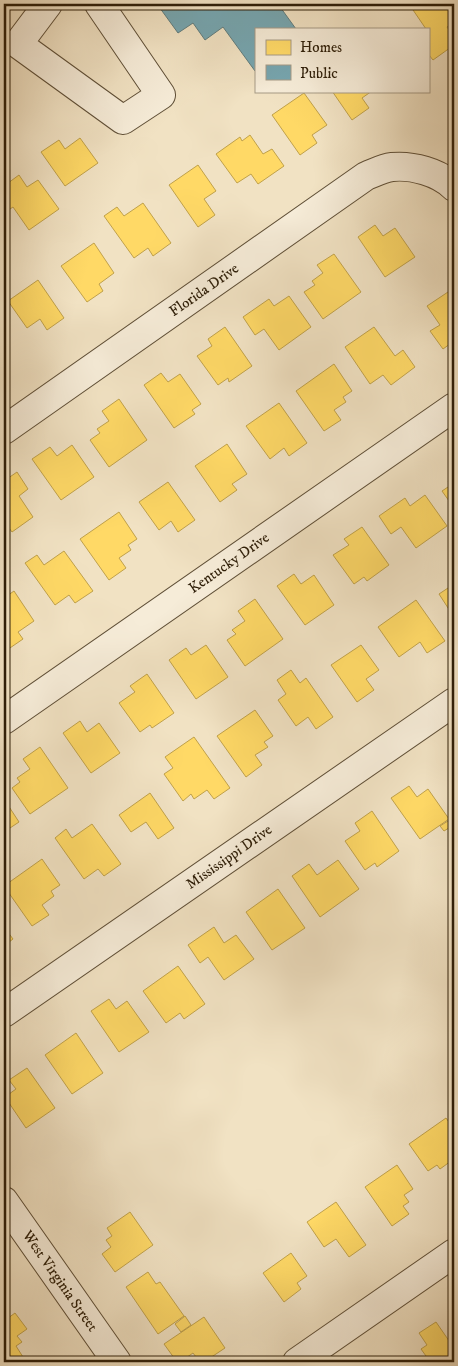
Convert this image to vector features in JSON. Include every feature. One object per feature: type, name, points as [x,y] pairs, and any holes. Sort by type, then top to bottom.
[{"type":"street","points":[[48,4],[18,44],[124,120],[161,95],[99,4]]},
{"type":"street","name":"Florida Drive","points":[[4,430],[366,176],[413,158],[430,173],[454,187]]},
{"type":"street","name":"Kentucky Drive","points":[[4,720],[454,407]]},
{"type":"street","name":"Mississippi Drive","points":[[4,1013],[454,702]]},
{"type":"street","name":"West Virginia Street","points":[[4,1201],[117,1362]]},
{"type":"street","points":[[296,1362],[454,1253]]},
{"type":"building: Homes","points":[[416,4],[454,4],[454,21],[447,27],[454,37],[454,45],[433,60],[430,56],[430,28],[425,28],[411,7]]},
{"type":"building: Homes","points":[[333,92],[371,92],[362,98],[369,108],[352,120]]},
{"type":"building: Homes","points":[[304,93],[327,125],[312,135],[317,143],[300,155],[272,115]]},
{"type":"building: Homes","points":[[250,135],[263,154],[272,149],[284,166],[258,184],[251,174],[237,183],[216,154],[240,137],[242,141]]},
{"type":"building: Homes","points":[[80,138],[98,163],[65,186],[41,152],[59,140],[65,149]]},
{"type":"building: Homes","points":[[198,165],[216,191],[204,199],[215,215],[198,227],[169,185]]},
{"type":"building: Homes","points":[[19,175],[27,187],[38,180],[59,209],[29,230],[13,207],[4,213],[4,186]]},
{"type":"building: Homes","points":[[143,203],[171,243],[153,256],[148,248],[134,258],[104,216],[117,207],[124,216]]},
{"type":"building: Homes","points":[[375,225],[383,236],[395,228],[415,257],[385,277],[358,237]]},
{"type":"building: Homes","points":[[94,243],[114,273],[99,284],[103,291],[87,302],[61,266]]},
{"type":"building: Homes","points":[[334,254],[361,292],[323,319],[304,292],[315,285],[312,281],[323,273],[317,265]]},
{"type":"building: Homes","points":[[38,280],[64,318],[47,330],[40,319],[27,328],[8,301]]},
{"type":"building: Homes","points":[[454,288],[454,341],[443,349],[430,331],[440,325],[427,306]]},
{"type":"building: Homes","points":[[289,296],[311,327],[279,350],[264,329],[255,335],[243,317],[269,299],[274,306]]},
{"type":"building: Homes","points":[[225,327],[252,366],[229,382],[228,378],[218,385],[197,356],[212,346],[208,339]]},
{"type":"building: Homes","points":[[374,327],[395,356],[403,350],[415,367],[391,385],[383,375],[370,384],[345,347]]},
{"type":"building: Homes","points":[[334,364],[352,391],[343,397],[346,402],[334,410],[341,420],[324,431],[296,391]]},
{"type":"building: Homes","points":[[161,373],[168,382],[180,374],[201,404],[192,410],[195,414],[174,428],[144,385]]},
{"type":"building: Homes","points":[[119,399],[147,440],[109,467],[90,440],[100,433],[97,429],[109,421],[102,411]]},
{"type":"building: Homes","points":[[279,403],[307,443],[289,456],[284,448],[270,459],[246,426]]},
{"type":"building: Homes","points":[[227,444],[247,474],[232,484],[237,490],[220,502],[195,466]]},
{"type":"building: Homes","points":[[72,445],[94,477],[61,500],[32,459],[50,447],[57,456]]},
{"type":"building: Homes","points":[[17,472],[28,489],[19,496],[33,517],[12,532],[9,528],[4,531],[4,481]]},
{"type":"building: Homes","points":[[454,477],[454,508],[442,491],[451,485],[448,481]]},
{"type":"building: Homes","points":[[168,482],[195,520],[178,532],[171,521],[159,530],[139,502]]},
{"type":"building: Homes","points":[[425,495],[447,526],[416,548],[401,527],[391,534],[379,516],[405,498],[410,506]]},
{"type":"building: Homes","points":[[119,512],[137,539],[128,545],[131,550],[119,558],[126,568],[109,580],[80,539]]},
{"type":"building: Homes","points":[[362,527],[389,565],[367,581],[364,577],[354,584],[333,555],[349,545],[344,539]]},
{"type":"building: Homes","points":[[64,551],[93,591],[75,603],[69,595],[55,605],[25,563],[37,555],[44,565]]},
{"type":"building: Homes","points":[[294,574],[301,584],[314,575],[334,605],[305,625],[277,586]]},
{"type":"building: Homes","points":[[454,584],[454,608],[450,611],[439,594]]},
{"type":"building: Homes","points":[[14,591],[34,621],[18,632],[23,639],[7,650],[4,646],[4,598]]},
{"type":"building: Homes","points":[[255,599],[283,639],[245,666],[227,640],[236,634],[232,630],[245,621],[238,611]]},
{"type":"building: Homes","points":[[416,600],[445,641],[427,653],[420,642],[399,657],[378,627]]},
{"type":"building: Homes","points":[[206,645],[228,677],[196,699],[169,660],[186,648],[191,655]]},
{"type":"building: Homes","points":[[361,645],[379,670],[366,679],[374,690],[357,702],[331,665]]},
{"type":"building: Homes","points":[[291,670],[300,683],[306,678],[333,717],[316,729],[308,717],[296,726],[278,700],[286,694],[277,680]]},
{"type":"building: Homes","points":[[147,674],[174,713],[152,728],[150,725],[140,732],[119,703],[135,692],[130,686]]},
{"type":"building: Homes","points":[[255,710],[273,736],[264,742],[268,747],[255,755],[262,765],[246,777],[217,736]]},
{"type":"building: Homes","points":[[80,721],[87,732],[99,723],[120,753],[91,773],[63,733]]},
{"type":"building: Homes","points":[[194,737],[230,788],[214,799],[207,790],[194,799],[191,794],[183,801],[164,774],[173,768],[165,757]]},
{"type":"building: Homes","points":[[40,747],[68,788],[30,814],[12,788],[20,782],[17,778],[30,769],[23,759]]},
{"type":"building: Homes","points":[[454,781],[454,791],[449,784]]},
{"type":"building: Homes","points":[[409,786],[417,797],[428,789],[449,819],[420,839],[391,798]]},
{"type":"building: Homes","points":[[150,793],[174,828],[158,839],[146,822],[131,832],[119,815]]},
{"type":"building: Homes","points":[[4,799],[19,822],[4,832]]},
{"type":"building: Homes","points":[[372,811],[399,851],[377,867],[375,863],[365,870],[345,841],[360,831],[355,823]]},
{"type":"building: Homes","points":[[448,821],[452,826],[444,831],[440,826]]},
{"type":"building: Homes","points":[[92,824],[121,864],[104,876],[98,869],[84,879],[55,838],[66,829],[72,838]]},
{"type":"building: Homes","points":[[42,859],[60,885],[51,891],[54,896],[42,905],[49,915],[32,926],[4,886]]},
{"type":"building: Homes","points":[[338,860],[359,889],[320,917],[292,876],[309,864],[317,875]]},
{"type":"building: Homes","points":[[278,889],[305,928],[272,950],[246,912]]},
{"type":"building: Homes","points":[[4,927],[13,939],[4,946]]},
{"type":"building: Homes","points":[[214,927],[224,943],[236,935],[254,959],[224,980],[208,957],[200,963],[188,945]]},
{"type":"building: Homes","points":[[178,966],[205,1004],[184,1019],[180,1013],[166,1023],[143,991]]},
{"type":"building: Homes","points":[[109,999],[116,1009],[127,1001],[149,1032],[119,1052],[91,1011]]},
{"type":"building: Homes","points":[[76,1033],[103,1073],[72,1094],[45,1055]]},
{"type":"building: Homes","points":[[27,1068],[55,1108],[26,1128],[5,1097],[16,1089],[9,1080]]},
{"type":"building: Homes","points":[[446,1118],[454,1129],[454,1165],[451,1161],[440,1169],[437,1165],[428,1171],[409,1144]]},
{"type":"building: Homes","points":[[397,1165],[413,1189],[404,1195],[409,1202],[403,1206],[409,1214],[392,1226],[365,1187]]},
{"type":"building: Homes","points":[[336,1202],[366,1245],[349,1257],[336,1239],[324,1247],[307,1222]]},
{"type":"building: Homes","points":[[130,1212],[153,1245],[115,1272],[102,1254],[111,1247],[106,1240],[112,1236],[107,1228]]},
{"type":"building: Homes","points":[[291,1253],[307,1276],[297,1283],[301,1289],[284,1302],[263,1273]]},
{"type":"building: Homes","points":[[148,1272],[156,1284],[160,1282],[184,1316],[158,1334],[126,1287]]},
{"type":"building: Homes","points":[[15,1313],[27,1329],[17,1336],[22,1342],[16,1346],[23,1357],[15,1362],[4,1362],[4,1321]]},
{"type":"building: Homes","points":[[185,1316],[191,1325],[181,1332],[175,1324]]},
{"type":"building: Homes","points":[[204,1317],[225,1348],[204,1362],[200,1362],[193,1353],[177,1362],[164,1344]]},
{"type":"building: Homes","points":[[436,1322],[454,1348],[454,1362],[417,1362],[426,1356],[421,1349],[427,1345],[419,1333]]},
{"type":"building: Public","points":[[157,4],[278,4],[295,28],[255,28],[255,71],[223,27],[205,40],[193,23],[178,33]]}]
